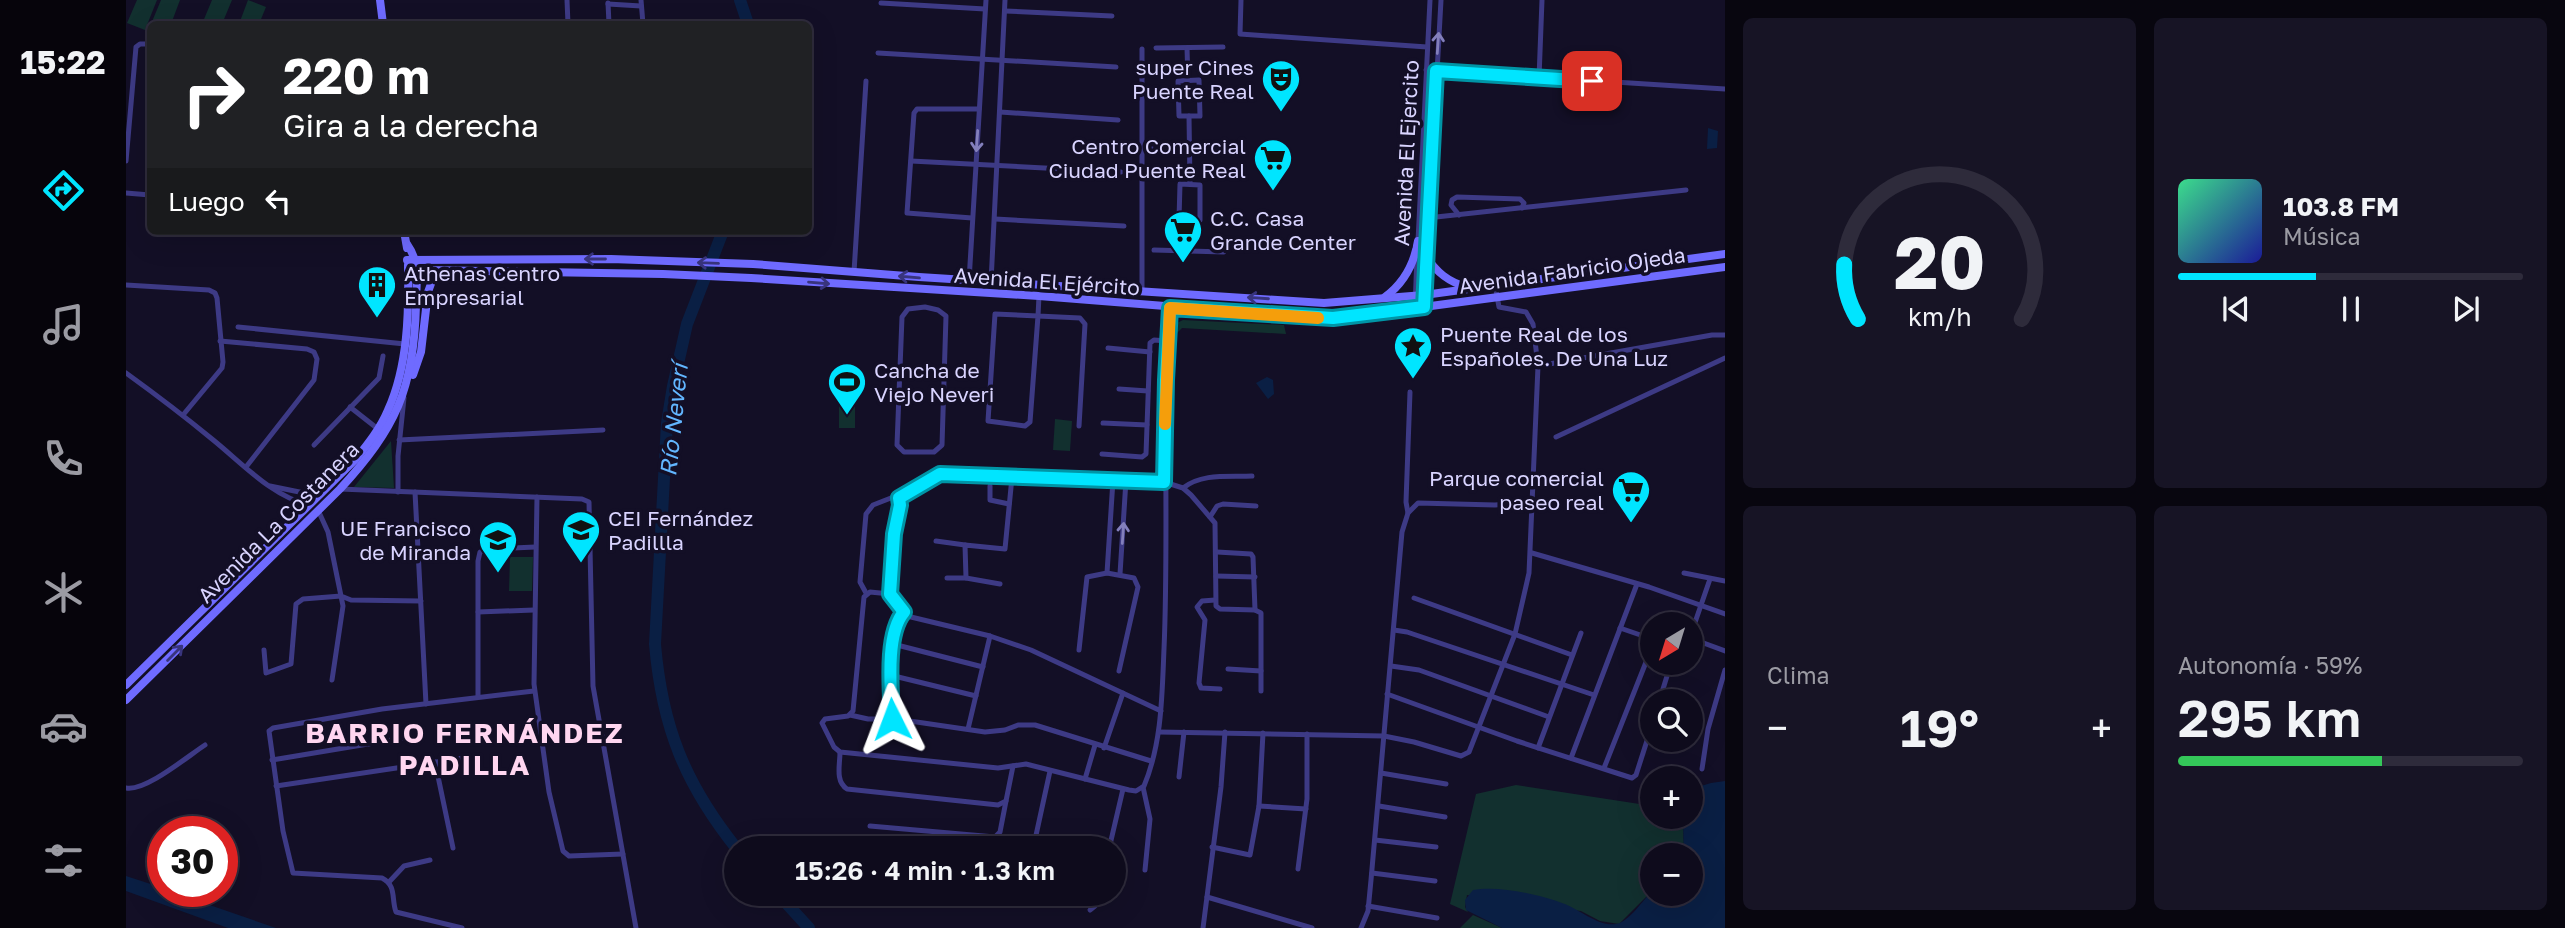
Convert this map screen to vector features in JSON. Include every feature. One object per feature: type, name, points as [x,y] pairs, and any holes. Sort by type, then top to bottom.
[{"type":"street","points":[[380,0],[383,21]]},
{"type":"street","points":[[568,0],[568,21]]},
{"type":"street","points":[[969,281],[986,0]]},
{"type":"street","points":[[991,282],[1005,0]]},
{"type":"street","points":[[1241,0],[1240,34],[1427,47]]},
{"type":"street","name":"Avenida El Ejercito","points":[[1420,295],[1418,241],[1430,0]]},
{"type":"street","name":"Avenida El Ejercito","points":[[1419,307],[1426,256],[1441,0]]},
{"type":"street","points":[[1539,78],[1542,0]]},
{"type":"street","points":[[608,21],[608,2],[641,3],[643,21]]},
{"type":"street","points":[[881,3],[985,9]]},
{"type":"street","points":[[1005,11],[1112,16]]},
{"type":"street","points":[[126,161],[136,47],[147,44]]},
{"type":"street","points":[[1156,48],[1223,47]]},
{"type":"street","points":[[1187,48],[1188,81]]},
{"type":"street","points":[[1142,49],[1142,290]]},
{"type":"street","points":[[878,53],[1116,67]]},
{"type":"street","points":[[1426,70],[1725,89]]},
{"type":"street","points":[[1199,80],[1200,116],[1189,116],[1179,116],[1178,81],[1199,80]]},
{"type":"street","points":[[854,272],[866,81]]},
{"type":"street","points":[[972,218],[907,213],[914,113],[917,108],[979,108]]},
{"type":"street","points":[[1000,112],[1118,120]]},
{"type":"street","points":[[1189,116],[1190,184]]},
{"type":"street","points":[[1141,149],[1189,149]]},
{"type":"street","points":[[911,161],[1121,172]]},
{"type":"street","points":[[1180,184],[1190,184],[1200,185],[1200,220],[1180,219],[1180,184]]},
{"type":"street","points":[[1427,218],[1686,190]]},
{"type":"street","points":[[126,193],[147,195]]},
{"type":"street","points":[[1459,215],[1451,205],[1452,200],[1457,197],[1520,199],[1524,203],[1521,208]]},
{"type":"street","points":[[995,219],[1124,226]]},
{"type":"street","points":[[1190,220],[1191,251]]},
{"type":"street","points":[[405,235],[412,264]]},
{"type":"street","points":[[1383,298],[1407,274],[1418,241]]},
{"type":"street","points":[[1154,250],[1224,252]]},
{"type":"street","name":"Avenida Fabricio Ojeda","points":[[1420,295],[1725,254]]},
{"type":"street","points":[[1426,256],[1449,281],[1469,288]]},
{"type":"street","points":[[573,260],[573,272],[448,270],[412,264],[573,260]]},
{"type":"street","name":"Avenida El Ejército","points":[[573,260],[753,264],[969,281],[1324,303],[1420,295]]},
{"type":"street","name":"Avenida La Costanera","points":[[126,685],[320,496],[355,460],[378,429],[395,391],[405,344],[412,264]]},
{"type":"street","name":"Avenida La Costanera","points":[[126,700],[319,511],[376,447],[397,413],[405,393],[415,332],[412,264]]},
{"type":"street","name":"Avenida Fabricio Ojeda","points":[[1419,307],[1725,267]]},
{"type":"street","points":[[398,492],[405,393],[421,352],[428,292],[438,275],[448,270]]},
{"type":"street","name":"Avenida El Ejército","points":[[573,272],[751,278],[1039,296],[1317,318],[1348,317],[1419,307]]},
{"type":"street","points":[[126,285],[209,290],[215,293],[222,368],[183,415]]},
{"type":"street","points":[[1159,732],[1384,736],[1463,756],[1468,752],[1515,634],[1525,597],[1532,553],[1538,366],[1531,316],[1521,310],[1499,307],[1495,285]]},
{"type":"street","points":[[924,289],[925,307]]},
{"type":"street","points":[[1039,296],[1038,316],[1030,422],[1025,426],[990,423],[988,417],[995,314],[1038,316],[1083,320],[1079,426]]},
{"type":"street","points":[[1396,310],[1403,303],[1398,297]]},
{"type":"street","points":[[925,307],[939,310],[946,316],[942,446],[934,452],[904,452],[897,445],[902,317],[908,309],[925,307]]},
{"type":"street","points":[[1146,870],[1150,819],[1143,787],[1159,732],[1166,616],[1167,514],[1164,482],[1170,308]]},
{"type":"street","points":[[238,327],[405,344]]},
{"type":"street","points":[[1538,366],[1712,335],[1725,335]]},
{"type":"street","points":[[220,341],[307,349],[314,352],[317,359],[317,374],[314,380],[246,467]]},
{"type":"street","points":[[1101,454],[1144,456],[1152,341],[1167,341]]},
{"type":"street","points":[[1108,348],[1150,352]]},
{"type":"street","points":[[314,444],[379,378],[383,356]]},
{"type":"street","points":[[1556,437],[1725,358]]},
{"type":"street","points":[[126,373],[183,415],[267,485],[295,502],[310,505],[319,511],[328,532],[343,606],[332,680]]},
{"type":"street","points":[[1119,389],[1148,391]]},
{"type":"street","points":[[1408,513],[1406,502],[1410,392]]},
{"type":"street","points":[[350,407],[378,429]]},
{"type":"street","points":[[1103,422],[1147,425]]},
{"type":"street","points":[[400,440],[604,429]]},
{"type":"street","points":[[850,715],[855,702],[866,593],[860,582],[867,511],[873,505],[889,498],[899,498],[940,474],[1164,482],[1182,488],[1210,517],[1216,530],[1216,606],[1220,610],[1255,610]]},
{"type":"street","points":[[1182,488],[1192,480],[1202,478],[1252,476]]},
{"type":"street","points":[[936,541],[1005,549],[1012,477]]},
{"type":"street","points":[[1107,573],[1113,480]]},
{"type":"street","points":[[1120,574],[1126,480]]},
{"type":"street","points":[[267,485],[320,496]]},
{"type":"street","points":[[990,486],[990,500],[1009,504]]},
{"type":"street","points":[[340,489],[582,499],[589,502],[593,686],[636,928]]},
{"type":"street","points":[[415,492],[426,704]]},
{"type":"street","points":[[537,497],[534,691],[550,792],[563,851],[569,856],[579,857],[623,854]]},
{"type":"street","points":[[899,498],[890,594],[904,612],[915,618],[990,636],[1031,650],[1161,711]]},
{"type":"street","points":[[1362,928],[1372,873],[1402,532],[1408,513],[1418,503],[1481,505],[1533,502]]},
{"type":"street","points":[[1210,517],[1217,506],[1223,504],[1256,506]]},
{"type":"street","points":[[965,545],[966,578]]},
{"type":"street","points":[[478,697],[480,552],[488,549],[535,547]]},
{"type":"street","points":[[1217,552],[1251,554],[1255,560],[1255,610],[1262,617],[1261,691]]},
{"type":"street","points":[[1532,553],[1725,614]]},
{"type":"street","points":[[1079,650],[1087,577],[1107,573],[1134,578],[1138,587],[1119,671]]},
{"type":"street","points":[[1684,573],[1725,582]]},
{"type":"street","points":[[1216,576],[1255,577]]},
{"type":"street","points":[[947,578],[966,578],[1000,584]]},
{"type":"street","points":[[1699,612],[1710,579]]},
{"type":"street","points":[[1571,758],[1637,584]]},
{"type":"street","points":[[866,593],[890,594]]},
{"type":"street","points":[[264,650],[266,673],[291,664],[296,604],[303,599],[341,596],[351,600],[421,601]]},
{"type":"street","points":[[1414,598],[1572,656]]},
{"type":"street","points":[[1215,600],[1202,601],[1197,607],[1205,620],[1199,683],[1201,688],[1220,689]]},
{"type":"street","points":[[478,612],[534,610]]},
{"type":"street","points":[[892,719],[890,675],[893,644],[897,623],[904,612]]},
{"type":"street","points":[[1620,628],[1640,635]]},
{"type":"street","points":[[1394,630],[1407,632],[1594,695]]},
{"type":"street","points":[[1538,748],[1581,633]]},
{"type":"street","points":[[968,729],[990,636]]},
{"type":"street","points":[[1703,643],[1725,651]]},
{"type":"street","points":[[893,644],[983,667]]},
{"type":"street","points":[[1391,666],[1419,670],[1549,717]]},
{"type":"street","points":[[1228,669],[1261,671]]},
{"type":"street","points":[[1702,766],[1708,729],[1725,670]]},
{"type":"street","points":[[890,675],[976,696]]},
{"type":"street","points":[[1604,768],[1640,676]]},
{"type":"street","points":[[462,928],[396,912],[393,890],[389,882],[382,878],[293,873],[276,786],[269,732],[273,728],[426,704],[534,691]]},
{"type":"street","points":[[1104,748],[1123,693]]},
{"type":"street","points":[[1387,694],[1538,748],[1632,778],[1643,752]]},
{"type":"street","points":[[1143,787],[1136,791],[1123,789],[1026,764],[998,768],[840,752],[834,747],[822,722],[825,719],[850,715],[992,732],[1018,725],[1035,725],[1152,761]]},
{"type":"street","points":[[1179,777],[1184,732]]},
{"type":"street","points":[[1203,928],[1221,787],[1225,732]]},
{"type":"street","points":[[1212,847],[1250,855],[1259,806],[1263,733]]},
{"type":"street","points":[[1298,869],[1306,809],[1307,734]]},
{"type":"street","points":[[272,760],[404,738]]},
{"type":"street","points":[[126,788],[139,787],[154,779],[205,745]]},
{"type":"street","points":[[1085,779],[1095,745]]},
{"type":"street","points":[[840,752],[839,780],[847,789],[998,805],[1006,801]]},
{"type":"street","points":[[276,786],[470,757]]},
{"type":"street","points":[[435,762],[453,848]]},
{"type":"street","points":[[870,826],[995,837],[1000,832],[1013,766]]},
{"type":"street","points":[[1036,836],[1050,771]]},
{"type":"street","points":[[1381,773],[1446,784]]},
{"type":"street","points":[[1112,836],[1123,789]]},
{"type":"street","points":[[1259,806],[1306,809]]},
{"type":"street","points":[[1378,806],[1445,817]]},
{"type":"street","points":[[1375,841],[1437,847]]},
{"type":"street","points":[[389,882],[404,866],[430,860]]},
{"type":"street","points":[[1372,873],[1435,881]]},
{"type":"street","points":[[1207,897],[1312,928]]},
{"type":"street","points":[[1090,910],[1095,906]]},
{"type":"street","points":[[1368,906],[1437,918]]},
{"type":"green space","points":[[137,0],[157,0],[145,30],[127,23]]},
{"type":"green space","points":[[161,0],[180,0],[172,21],[152,21]]},
{"type":"green space","points":[[212,0],[232,0],[223,21],[203,21]]},
{"type":"green space","points":[[248,0],[266,7],[260,21],[240,21]]},
{"type":"green space","points":[[1183,320],[1284,325],[1286,334],[1182,328],[1176,334],[1175,324]]},
{"type":"green space","name":"Cancha de Viejo Neveri","points":[[839,404],[855,404],[855,428],[839,428]]},
{"type":"green space","points":[[1055,419],[1072,421],[1070,451],[1053,450]]},
{"type":"green space","points":[[391,441],[394,488],[354,487]]},
{"type":"green space","points":[[510,557],[533,557],[532,591],[509,591]]},
{"type":"green space","points":[[1516,785],[1640,804],[1640,829],[1683,829],[1684,843],[1640,843],[1640,903],[1619,924],[1600,921],[1581,911],[1467,895],[1465,907],[1468,912],[1450,904],[1476,794]]},
{"type":"green space","points":[[1473,915],[1502,928],[1460,928]]},
{"type":"water","points":[[1708,128],[1718,131],[1717,148],[1707,149]]},
{"type":"water","points":[[1267,377],[1273,380],[1274,394],[1268,399],[1256,383]]},
{"type":"water","points":[[1725,781],[1725,928],[1502,928],[1466,910],[1465,900],[1473,890],[1484,889],[1532,894],[1571,907],[1596,921],[1610,924],[1621,922],[1640,905],[1703,906],[1703,843],[1684,843],[1683,829],[1703,829],[1703,785]]},
{"type":"water","points":[[126,876],[147,883],[147,899],[126,891]]},
{"type":"water","points":[[170,907],[215,907],[276,928],[228,928]]},
{"type":"waterway","name":"Río Neverí","points":[[740,0],[747,21]]},
{"type":"waterway","name":"Río Neverí","points":[[721,235],[687,324],[673,386],[667,423],[655,644],[663,702],[679,753],[703,801],[727,836]]},
{"type":"waterway","name":"Río Neverí","points":[[789,906],[809,928]]},
{"type":"slow traffic","points":[[1165,424],[1170,308],[1318,318]]},
{"type":"place","name":"super Cines Puente Real","points":[[1281,113]]},
{"type":"place","name":"Centro Comercial Ciudad Puente Real","points":[[1273,192]]},
{"type":"place","name":"C.C. Casa Grande Center","points":[[1183,264]]},
{"type":"place","name":"Athenas Centro Empresarial","points":[[377,319]]},
{"type":"place","name":"Puente Real de los Españoles. De Una Luz","points":[[1413,380]]},
{"type":"place","name":"Cancha de Viejo Neveri","points":[[847,416]]},
{"type":"place","name":"Parque comercial paseo real","points":[[1631,524]]},
{"type":"place","name":"CEI Fernández Padillla","points":[[581,564]]},
{"type":"place","name":"UE Francisco de Miranda","points":[[498,574]]},
{"type":"district","name":"BARRIO FERNÁNDEZ PADILLA","points":[[465,748]]},
{"type":"route","points":[[892,719],[890,675],[893,644],[897,623],[904,612],[890,594],[894,534],[901,500],[899,498],[940,474],[1164,482],[1170,308],[1333,318],[1424,307],[1436,71],[1592,81]]}]
